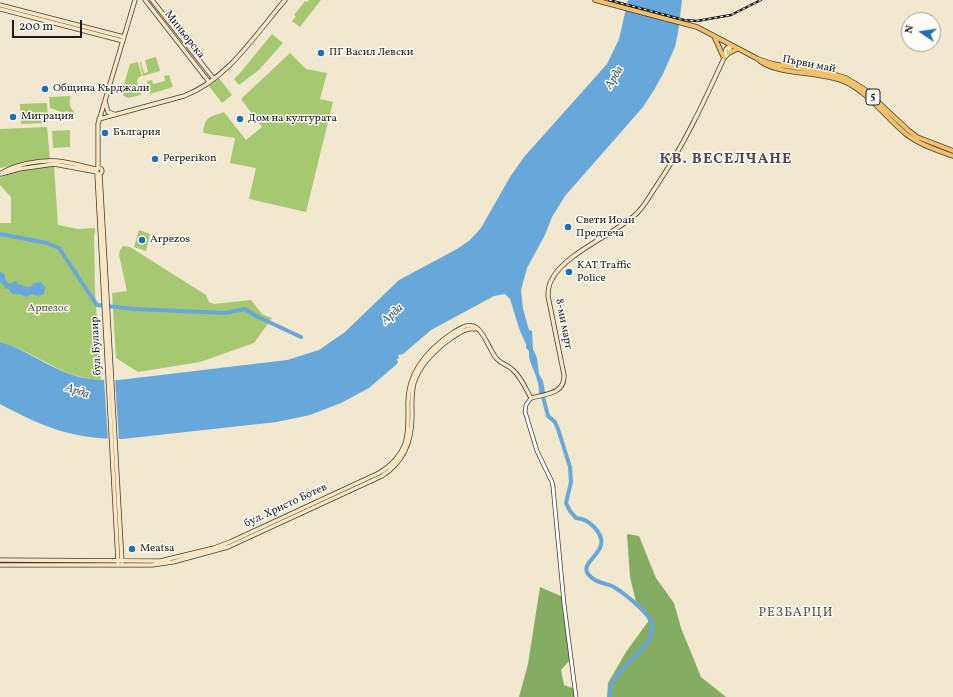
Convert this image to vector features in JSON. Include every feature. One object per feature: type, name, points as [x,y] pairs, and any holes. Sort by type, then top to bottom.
[{"type":"main road","name":"бул. Булаир","points":[[120,563],[97,131],[99,119],[135,0]]},
{"type":"main road","name":"Миньорска","points":[[145,0],[209,82]]},
{"type":"main road","name":"Миньорска","points":[[152,0],[214,79]]},
{"type":"main road","points":[[99,119],[194,92],[214,79],[234,61],[285,0]]},
{"type":"main road","name":"Първи май","points":[[596,0],[697,27],[764,63],[779,69],[821,74],[852,85],[869,98],[905,133],[915,140],[953,156]]},
{"type":"main road","points":[[0,5],[123,39]]},
{"type":"main road","points":[[0,8],[123,39]]},
{"type":"main road","points":[[714,35],[724,58],[729,53],[737,49]]},
{"type":"main road","points":[[729,53],[731,45]]},
{"type":"main road","name":"8-ми март","points":[[533,398],[558,390],[563,385],[564,379],[548,296],[548,288],[551,279],[564,264],[624,224],[643,206],[678,153],[705,100],[724,58],[726,50],[731,45]]},
{"type":"main road","name":"Първи май","points":[[758,59],[778,65],[830,73],[846,78],[864,89],[917,137],[953,152]]},
{"type":"main road","points":[[105,100],[108,112],[115,115]]},
{"type":"main road","points":[[0,174],[19,169],[56,163]]},
{"type":"main road","points":[[0,174],[17,166],[56,163],[98,171]]},
{"type":"main road","name":"бул. Христо Ботев","points":[[0,565],[160,561],[224,544],[386,469],[399,456],[406,442],[408,429],[409,390],[412,378],[419,365],[435,346],[463,327],[474,326],[480,331],[497,360],[515,372],[533,398]]},
{"type":"main road","name":"бул. Христо Ботев","points":[[0,560],[120,563]]},
{"type":"street","points":[[533,398],[527,402],[525,409],[526,418],[537,451],[553,487],[564,604],[576,697]]},
{"type":"green space","points":[[309,0],[321,0],[300,27],[292,21],[296,16],[294,15],[305,1],[307,2]]},
{"type":"green space","points":[[272,34],[283,43],[259,70],[239,85],[234,79]]},
{"type":"green space","points":[[290,53],[306,69],[327,73],[320,99],[333,102],[306,212],[249,199],[256,168],[230,163],[235,138],[203,133],[205,123],[209,118],[224,112],[246,140],[262,127],[241,99]]},
{"type":"green space","points":[[156,57],[160,71],[143,76],[140,62],[144,73],[148,72],[145,60]]},
{"type":"green space","points":[[138,62],[142,76],[139,77],[137,81],[141,95],[128,98],[121,94],[130,64]]},
{"type":"green space","points":[[169,75],[173,87],[150,94],[147,81],[152,80],[153,84],[165,81],[164,76]]},
{"type":"green space","points":[[219,78],[232,95],[222,103],[209,86]]},
{"type":"green space","points":[[71,96],[70,106],[76,114],[66,111],[65,113],[50,108],[49,97]]},
{"type":"green space","points":[[47,103],[48,123],[21,124],[20,104]]},
{"type":"green space","points":[[47,127],[50,159],[0,168],[0,129]]},
{"type":"green space","points":[[70,130],[70,147],[53,148],[52,131]]},
{"type":"green space","name":"Арпезос","points":[[54,166],[58,225],[78,229],[95,228],[95,290],[101,380],[73,375],[13,346],[0,342],[0,223],[11,223],[11,197],[0,185],[0,178],[33,168]]},
{"type":"green space","name":"Arpezos","points":[[139,230],[150,234],[146,251],[134,247]]},
{"type":"green space","points":[[123,246],[130,247],[206,295],[209,302],[214,304],[251,300],[262,314],[272,318],[254,343],[200,362],[138,372],[116,358],[112,293],[127,291],[119,255]]},
{"type":"green space","points":[[627,534],[639,536],[656,578],[674,603],[681,628],[701,677],[726,697],[607,697],[608,683],[626,652],[650,619],[636,602],[630,577]]},
{"type":"green space","points":[[540,587],[563,597],[571,659],[561,670],[564,685],[575,689],[576,697],[519,697],[528,664]]},
{"type":"water","name":"Арда","points":[[628,0],[682,0],[678,33],[675,47],[654,90],[643,107],[565,196],[552,217],[545,235],[527,268],[521,290],[523,309],[529,330],[532,331],[533,349],[537,358],[539,374],[543,381],[545,392],[539,394],[538,384],[529,351],[526,348],[526,344],[520,331],[510,299],[505,294],[494,296],[431,330],[403,354],[398,355],[398,363],[369,388],[341,403],[310,415],[277,422],[122,439],[88,437],[58,430],[30,419],[0,404],[0,342],[19,349],[63,372],[89,379],[107,380],[119,380],[287,360],[319,350],[345,332],[399,280],[457,249],[470,240],[481,228],[510,177],[524,157],[607,64],[619,39]]},
{"type":"water","points":[[0,271],[5,275],[5,279],[9,284],[16,281],[18,284],[27,287],[32,286],[34,283],[41,282],[45,287],[44,294],[38,296],[32,294],[26,297],[20,294],[13,294],[7,288],[4,288],[5,287],[1,282],[0,283]]},
{"type":"pier","points":[[104,378],[115,378],[119,441],[108,441]]},
{"type":"waterway","points":[[0,234],[47,243],[59,248],[97,305],[135,309],[225,313],[245,309],[256,316],[301,337]]},
{"type":"waterway","points":[[542,393],[548,416],[555,422],[570,467],[571,482],[566,503],[576,518],[590,523],[600,535],[600,549],[588,564],[586,569],[588,574],[596,581],[612,586],[622,592],[644,612],[652,623],[651,636],[647,643],[615,678],[611,685],[610,697]]},
{"type":"railway","points":[[609,0],[684,20],[697,21],[731,15],[761,0]]},
{"type":"place","name":"ПГ Васил Левски","points":[[321,53]]},
{"type":"place","name":"Община Кърджали","points":[[45,89]]},
{"type":"place","name":"Миграция","points":[[13,117]]},
{"type":"place","name":"Дом на културата","points":[[240,119]]},
{"type":"place","name":"България","points":[[105,133]]},
{"type":"place","name":"Perperikon","points":[[155,159]]},
{"type":"place","name":"Свети Иоан Предтеча","points":[[568,227]]},
{"type":"place","name":"Arpezos","points":[[142,240]]},
{"type":"place","name":"KAT Traffic Police","points":[[569,272]]},
{"type":"place","name":"Meatsa","points":[[132,549]]},
{"type":"district","name":"КВ. ВЕСЕЛЧАНЕ","points":[[726,160]]},
{"type":"district","name":"РЕЗБАРЦИ","points":[[796,614]]}]
